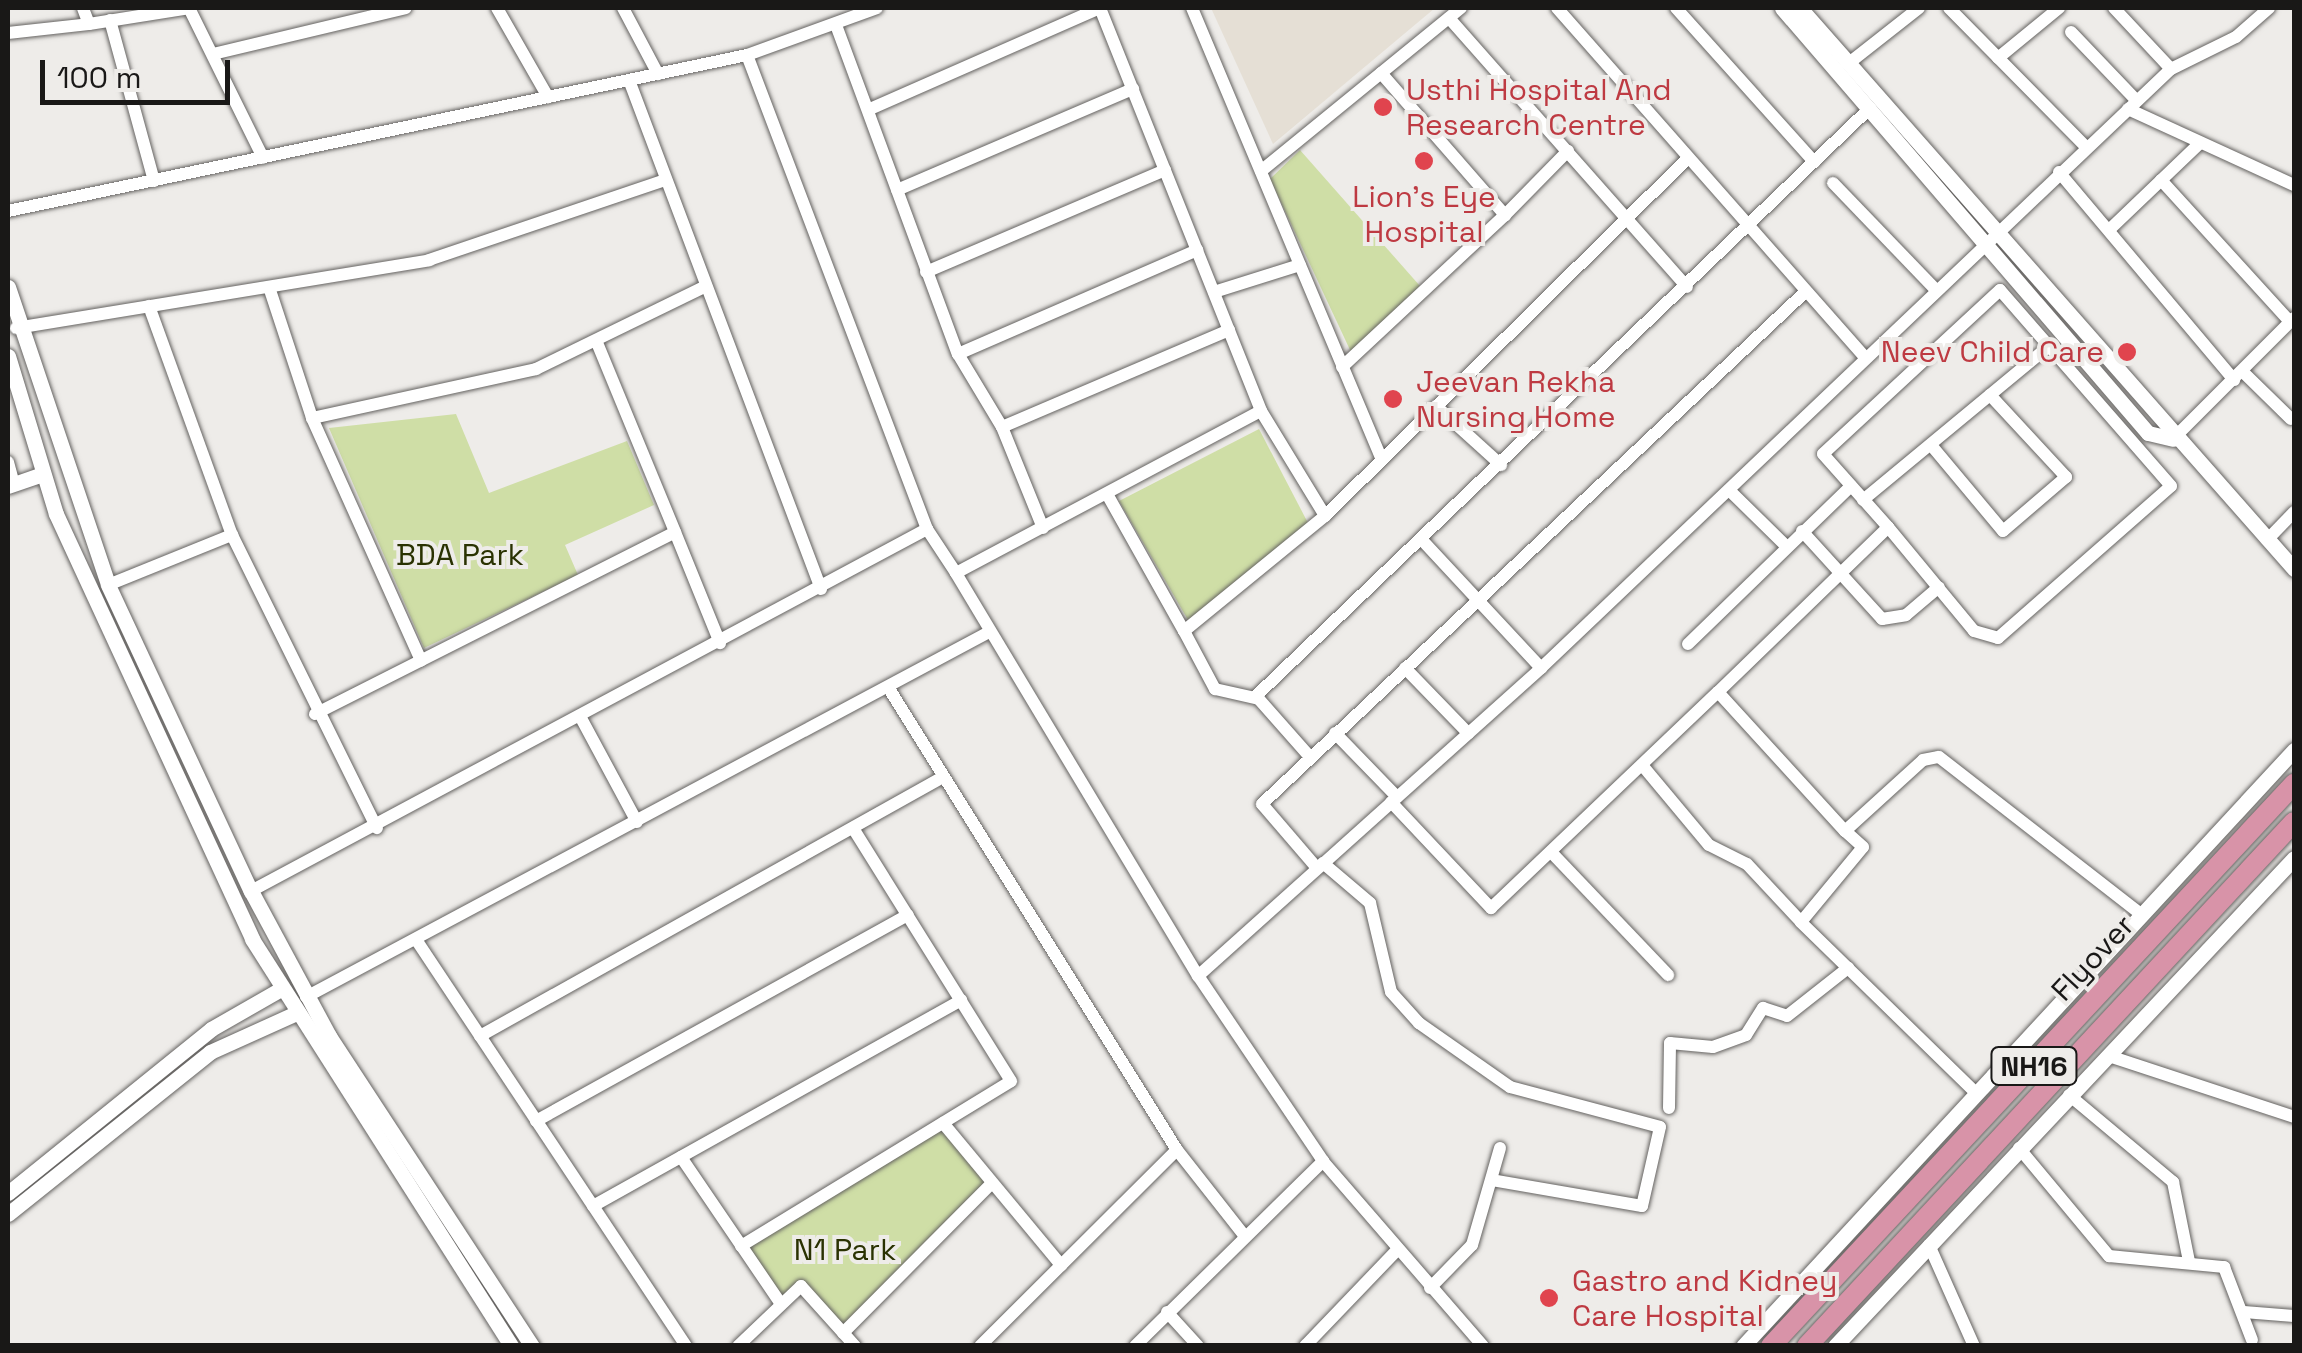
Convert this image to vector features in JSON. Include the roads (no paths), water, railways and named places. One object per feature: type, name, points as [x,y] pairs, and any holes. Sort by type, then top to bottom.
[{"type":"highway","name":"Flyover","points":[[1771,1346],[2294,784]]},
{"type":"highway","name":"Flyover","points":[[1807,1346],[2294,822]]},
{"type":"street","points":[[83,8],[89,24]]},
{"type":"street","points":[[8,33],[190,8],[263,158]]},
{"type":"street","points":[[213,54],[406,8]]},
{"type":"street","points":[[497,8],[548,97]]},
{"type":"street","points":[[623,8],[658,74]]},
{"type":"street","points":[[8,211],[747,55],[877,8]]},
{"type":"street","points":[[870,108],[1100,8],[1261,411],[1325,516]]},
{"type":"street","points":[[1192,8],[1382,460]]},
{"type":"street","points":[[1260,171],[1461,8]]},
{"type":"street","points":[[1558,8],[1804,293],[1864,356]]},
{"type":"street","points":[[1676,8],[1814,162]]},
{"type":"street","points":[[1782,8],[1870,108],[1991,234],[2148,433],[2172,439]]},
{"type":"street","points":[[1800,8],[1991,234],[2172,439],[2294,569]]},
{"type":"street","points":[[1849,63],[1918,8]]},
{"type":"street","points":[[1949,8],[2086,147]]},
{"type":"street","points":[[1998,58],[2058,8]]},
{"type":"street","points":[[2114,8],[2172,69]]},
{"type":"street","points":[[1198,976],[1541,668],[1991,234],[2132,105],[2172,69],[2236,37],[2269,8]]},
{"type":"street","points":[[1449,18],[1688,287]]},
{"type":"street","points":[[110,20],[154,182]]},
{"type":"street","points":[[836,26],[870,108],[958,354],[1002,427],[1043,528]]},
{"type":"street","points":[[2071,32],[2132,105],[2200,142],[2294,185]]},
{"type":"street","points":[[747,55],[927,529],[1198,976],[1323,1160],[1396,1251],[1478,1340],[1462,1346]]},
{"type":"street","points":[[1381,72],[1504,215]]},
{"type":"street","points":[[628,80],[821,588]]},
{"type":"street","points":[[897,190],[1133,88]]},
{"type":"street","points":[[1259,699],[1870,108]]},
{"type":"street","points":[[2109,230],[2200,142]]},
{"type":"street","points":[[1342,367],[1568,151]]},
{"type":"street","points":[[1184,631],[1325,516],[1688,158]]},
{"type":"street","points":[[926,272],[1165,170]]},
{"type":"street","points":[[2059,172],[2239,376],[2291,419]]},
{"type":"street","points":[[16,328],[270,290],[504,241],[666,180]]},
{"type":"street","points":[[2162,180],[2292,320],[2172,439]]},
{"type":"street","points":[[1833,182],[1935,288]]},
{"type":"street","points":[[958,354],[1197,250]]},
{"type":"street","points":[[1214,292],[1300,265]]},
{"type":"street","points":[[8,286],[16,328],[108,585],[237,863],[306,997],[348,1067],[532,1346]]},
{"type":"street","points":[[312,418],[486,384],[598,345],[706,286]]},
{"type":"street","points":[[270,290],[312,418],[421,661]]},
{"type":"street","points":[[2000,290],[2048,346],[2171,486],[1998,638],[1974,630],[1823,454],[2000,290]]},
{"type":"street","points":[[1492,1180],[1642,1206],[1660,1127],[1510,1087],[1419,1024],[1391,992],[1370,903],[1320,865],[1262,804],[1804,293]]},
{"type":"street","points":[[149,306],[232,535],[315,714],[377,828]]},
{"type":"street","points":[[1002,427],[1229,330]]},
{"type":"street","points":[[598,345],[720,643]]},
{"type":"street","points":[[1863,500],[2048,346]]},
{"type":"street","points":[[2062,362],[2078,349]]},
{"type":"street","points":[[8,356],[44,474],[220,872],[294,1014],[511,1346]]},
{"type":"street","points":[[1931,445],[2003,532],[2066,477],[1990,395]]},
{"type":"street","points":[[1436,406],[1501,464]]},
{"type":"street","points":[[956,573],[1261,411]]},
{"type":"street","points":[[8,462],[11,485],[44,474]]},
{"type":"street","points":[[1688,644],[1851,486]]},
{"type":"street","points":[[1729,490],[1786,546]]},
{"type":"street","points":[[1107,494],[1214,689],[1259,699],[1310,757]]},
{"type":"street","points":[[2268,540],[2294,512]]},
{"type":"street","points":[[1335,734],[1491,908],[1888,526]]},
{"type":"street","points":[[251,891],[377,828],[927,529]]},
{"type":"street","points":[[1802,530],[1888,621],[1938,588]]},
{"type":"street","points":[[315,714],[675,532]]},
{"type":"street","points":[[108,585],[232,535]]},
{"type":"street","points":[[1422,540],[1541,668]]},
{"type":"street","points":[[306,997],[989,632]]},
{"type":"street","points":[[1405,668],[1468,734]]},
{"type":"street","points":[[888,687],[1177,1150],[1243,1234]]},
{"type":"street","points":[[1718,692],[1863,847],[1801,922]]},
{"type":"street","points":[[581,718],[638,822]]},
{"type":"street","points":[[1743,1346],[2294,750]]},
{"type":"street","points":[[1845,831],[1923,760],[1939,757],[2142,915]]},
{"type":"street","points":[[1642,765],[1708,846],[1742,860],[1976,1094]]},
{"type":"street","points":[[480,1036],[943,777]]},
{"type":"street","points":[[741,1246],[1011,1081],[853,828]]},
{"type":"street","points":[[1550,852],[1668,975]]},
{"type":"street","points":[[220,872],[237,863]]},
{"type":"street","points":[[1835,1346],[2069,1095],[2112,1056],[2291,870]]},
{"type":"street","points":[[536,1121],[908,915]]},
{"type":"street","points":[[417,941],[686,1346]]},
{"type":"street","points":[[1669,1108],[1670,1043],[1712,1046],[1746,1036],[1763,1008],[1787,1016],[1848,968]]},
{"type":"street","points":[[8,1193],[211,1029],[280,990]]},
{"type":"street","points":[[593,1206],[961,1000]]},
{"type":"street","points":[[8,1214],[210,1052],[294,1014]]},
{"type":"street","points":[[2112,1056],[2294,1117]]},
{"type":"street","points":[[333,1076],[348,1067]]},
{"type":"street","points":[[2069,1095],[2173,1182],[2189,1261]]},
{"type":"street","points":[[943,1123],[989,1186],[1061,1265]]},
{"type":"street","points":[[1430,1288],[1472,1246],[1500,1148]]},
{"type":"street","points":[[2020,1148],[2109,1256],[2224,1267],[2252,1340]]},
{"type":"street","points":[[980,1346],[1177,1150]]},
{"type":"street","points":[[681,1157],[781,1304]]},
{"type":"street","points":[[1135,1346],[1243,1234],[1323,1160]]},
{"type":"street","points":[[843,1332],[989,1186]]},
{"type":"street","points":[[1929,1244],[1974,1346]]},
{"type":"street","points":[[1305,1346],[1396,1251]]},
{"type":"street","points":[[738,1346],[801,1286],[855,1346]]},
{"type":"street","points":[[1167,1312],[1198,1346]]},
{"type":"street","points":[[2244,1312],[2294,1316]]},
{"type":"place","name":"Usthi Hospital And Research Centre","points":[[1383,107]]},
{"type":"place","name":"Lion's Eye Hospital","points":[[1424,161]]},
{"type":"place","name":"Neev Child Care","points":[[2127,352]]},
{"type":"place","name":"Jeevan Rekha Nursing Home","points":[[1393,399]]},
{"type":"place","name":"Gastro and Kidney Care Hospital","points":[[1549,1298]]},
{"type":"park label","name":"BDA Park","points":[[460,555]]},
{"type":"park label","name":"N1 Park","points":[[845,1250]]}]
